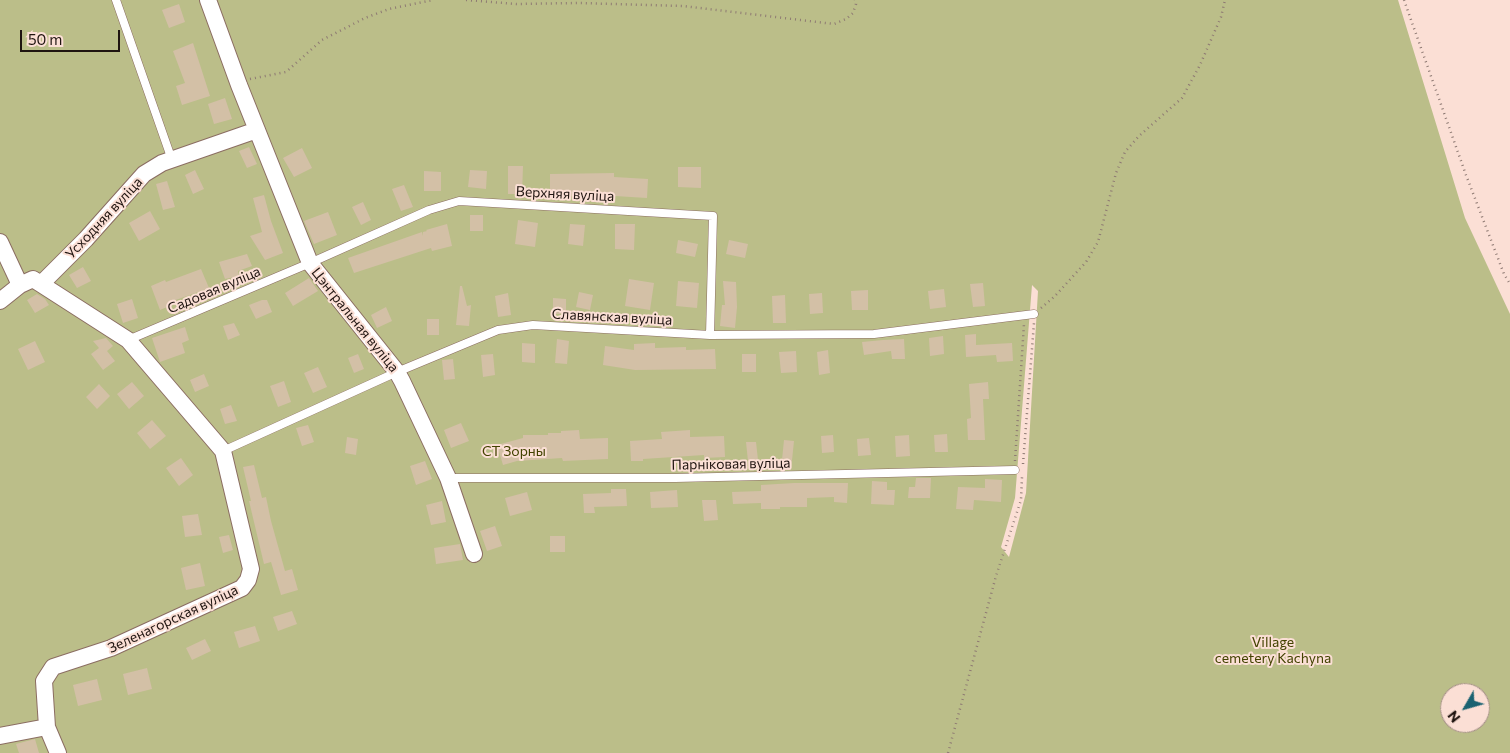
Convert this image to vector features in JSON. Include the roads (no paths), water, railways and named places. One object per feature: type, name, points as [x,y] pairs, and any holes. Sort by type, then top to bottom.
[{"type":"street","name":"Цэнтральная вуліца","points":[[208,0],[310,264],[397,372],[448,478],[474,554]]},
{"type":"street","name":"Усходняя вуліца","points":[[41,284],[144,174],[162,163],[257,130]]},
{"type":"street","points":[[0,242],[20,285]]},
{"type":"street","points":[[0,301],[20,285],[33,279],[41,284]]},
{"type":"street","name":"Зеленагорская вуліца","points":[[41,284],[128,340],[223,451],[251,569],[248,580],[242,588],[111,648],[54,667],[44,681],[47,727],[58,753]]},
{"type":"street","points":[[0,736],[47,727]]},
{"type":"lane","points":[[116,0],[172,160]]},
{"type":"lane","name":"Верхняя вуліца","points":[[310,264],[429,210],[459,201],[713,216],[710,335]]},
{"type":"lane","name":"Садовая вуліца","points":[[128,340],[310,264]]},
{"type":"lane","name":"Славянская вуліца","points":[[223,451],[397,372],[498,330],[533,325],[710,335],[874,334],[1034,314]]},
{"type":"lane","name":"Парніковая вуліца","points":[[448,478],[676,478],[1015,470]]},
{"type":"park label","name":"СТ Зорны","points":[[514,451]]},
{"type":"park label","name":"Village cemetery Kachyna","points":[[1273,650]]}]
